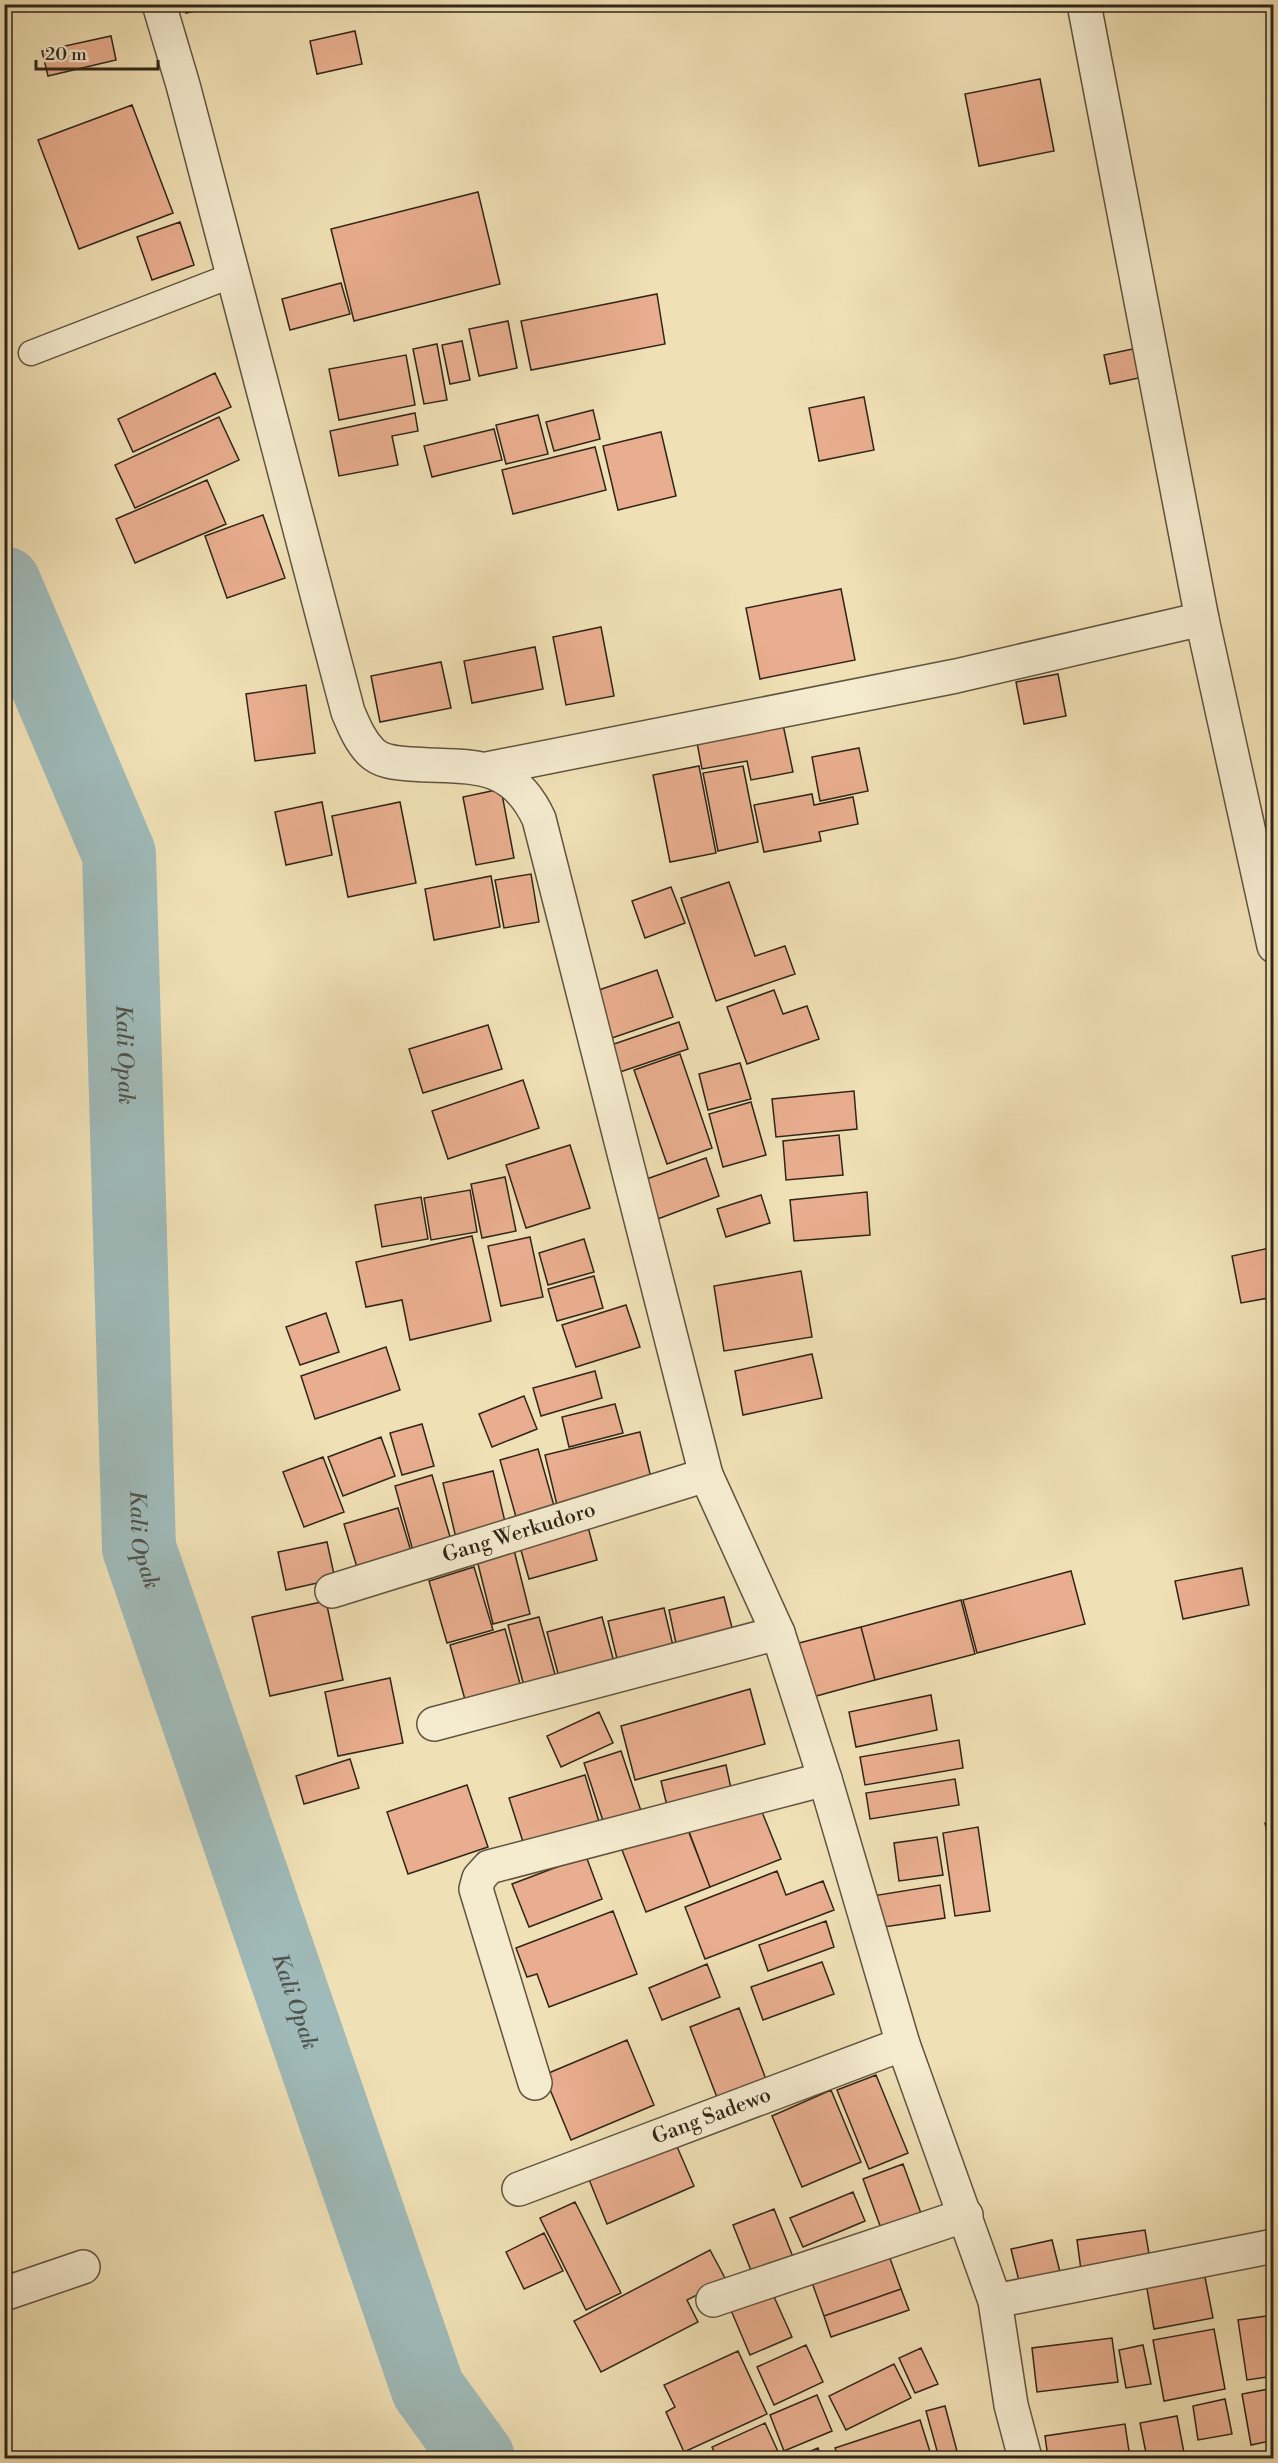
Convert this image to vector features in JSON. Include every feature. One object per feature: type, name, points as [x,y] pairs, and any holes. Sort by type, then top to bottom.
[{"type":"street","points":[[159,4],[348,712],[359,737],[372,754],[390,763],[488,769],[956,676],[1203,620]]},
{"type":"street","points":[[1084,4],[1203,620],[1274,946]]},
{"type":"street","points":[[488,769],[509,779],[529,797],[539,819],[706,1475],[778,1634],[825,1779],[903,2044],[995,2301],[1011,2405],[1025,2458]]},
{"type":"street","name":"Gang Werkudoro","points":[[332,1591],[706,1475]]},
{"type":"street","points":[[434,1725],[778,1634]]},
{"type":"street","points":[[535,2083],[476,1890],[479,1878],[489,1867],[825,1779]]},
{"type":"street","name":"Gang Sadewo","points":[[519,2189],[903,2044]]},
{"type":"street","points":[[713,2300],[966,2215]]},
{"type":"street","points":[[995,2301],[1274,2246]]},
{"type":"street","points":[[4,2294],[83,2267]]},
{"type":"lane","points":[[31,353],[233,275]]},
{"type":"building","points":[[184,4],[226,4],[186,13]]},
{"type":"building","points":[[355,31],[362,64],[317,74],[310,41]]},
{"type":"building","points":[[111,36],[116,60],[48,76],[42,51]]},
{"type":"building","points":[[1040,79],[1054,151],[979,166],[965,94]]},
{"type":"building","points":[[132,105],[173,213],[79,249],[38,140]]},
{"type":"building","points":[[478,192],[500,284],[354,321],[331,229]]},
{"type":"building","points":[[180,222],[194,265],[152,280],[137,237]]},
{"type":"building","points":[[341,283],[350,314],[290,330],[282,299]]},
{"type":"building","points":[[657,294],[665,344],[531,370],[521,321]]},
{"type":"building","points":[[508,321],[517,368],[479,376],[469,329]]},
{"type":"building","points":[[462,341],[470,380],[450,384],[442,345]]},
{"type":"building","points":[[437,344],[447,400],[424,404],[413,349]]},
{"type":"building","points":[[1147,346],[1153,375],[1110,384],[1104,355]]},
{"type":"building","points":[[406,355],[415,405],[339,420],[329,369]]},
{"type":"building","points":[[215,373],[231,407],[133,452],[118,419]]},
{"type":"building","points":[[864,397],[874,450],[819,461],[809,408]]},
{"type":"building","points":[[593,410],[600,439],[554,451],[546,422]]},
{"type":"building","points":[[415,413],[418,431],[392,436],[398,465],[339,476],[330,431]]},
{"type":"building","points":[[538,415],[548,454],[506,464],[496,425]]},
{"type":"building","points":[[219,417],[239,460],[135,508],[115,465]]},
{"type":"building","points":[[494,429],[502,460],[432,477],[424,446]]},
{"type":"building","points":[[661,432],[676,496],[618,510],[603,446]]},
{"type":"building","points":[[595,447],[606,490],[513,514],[502,470]]},
{"type":"building","points":[[207,480],[226,524],[135,563],[116,519]]},
{"type":"building","points":[[263,515],[285,578],[227,598],[205,536]]},
{"type":"building","points":[[841,589],[855,660],[760,679],[746,608]]},
{"type":"building","points":[[601,627],[614,696],[566,705],[553,637]]},
{"type":"building","points":[[535,647],[543,689],[472,703],[464,661]]},
{"type":"building","points":[[441,662],[451,708],[380,722],[371,676]]},
{"type":"building","points":[[1058,674],[1066,716],[1024,724],[1016,682]]},
{"type":"building","points":[[306,685],[315,753],[255,761],[246,694]]},
{"type":"building","points":[[781,715],[793,772],[751,780],[747,761],[702,769],[695,732]]},
{"type":"building","points":[[859,748],[868,791],[820,801],[812,757]]},
{"type":"building","points":[[699,766],[716,853],[670,862],[653,775]]},
{"type":"building","points":[[743,766],[758,842],[718,851],[703,773]]},
{"type":"building","points":[[501,789],[514,858],[476,865],[463,797]]},
{"type":"building","points":[[812,794],[814,805],[853,797],[858,824],[819,832],[821,841],[764,852],[754,805]]},
{"type":"building","points":[[322,802],[332,855],[286,865],[275,812]]},
{"type":"building","points":[[400,802],[416,883],[348,897],[332,816]]},
{"type":"building","points":[[531,874],[539,922],[504,928],[495,880]]},
{"type":"building","points":[[491,876],[500,927],[434,940],[425,889]]},
{"type":"building","points":[[729,882],[755,956],[785,946],[795,974],[716,1001],[681,898]]},
{"type":"building","points":[[671,887],[685,923],[645,938],[632,901]]},
{"type":"building","points":[[657,970],[673,1017],[612,1038],[596,991]]},
{"type":"building","points":[[774,990],[783,1014],[807,1006],[819,1039],[747,1064],[727,1007]]},
{"type":"building","points":[[679,1022],[688,1049],[617,1073],[608,1046]]},
{"type":"building","points":[[488,1025],[502,1069],[423,1093],[409,1049]]},
{"type":"building","points":[[680,1054],[712,1148],[667,1164],[634,1070]]},
{"type":"building","points":[[740,1063],[751,1099],[708,1110],[699,1074]]},
{"type":"building","points":[[523,1080],[539,1128],[448,1159],[432,1111]]},
{"type":"building","points":[[854,1091],[857,1129],[776,1137],[772,1099]]},
{"type":"building","points":[[751,1102],[766,1155],[723,1167],[709,1114]]},
{"type":"building","points":[[839,1135],[843,1175],[786,1180],[783,1141]]},
{"type":"building","points":[[570,1145],[590,1208],[526,1228],[506,1165]]},
{"type":"building","points":[[706,1158],[719,1196],[655,1220],[641,1181]]},
{"type":"building","points":[[505,1177],[516,1231],[482,1238],[471,1184]]},
{"type":"building","points":[[470,1190],[477,1232],[431,1240],[424,1198]]},
{"type":"building","points":[[867,1192],[870,1235],[794,1241],[790,1200]]},
{"type":"building","points":[[761,1195],[770,1223],[726,1237],[717,1209]]},
{"type":"building","points":[[421,1197],[428,1239],[382,1247],[375,1205]]},
{"type":"building","points":[[472,1236],[491,1321],[410,1340],[402,1300],[366,1307],[356,1262]]},
{"type":"building","points":[[530,1237],[543,1297],[501,1306],[488,1246]]},
{"type":"building","points":[[584,1239],[594,1272],[548,1285],[539,1253]]},
{"type":"building","points":[[1274,1247],[1274,1297],[1241,1303],[1232,1256]]},
{"type":"building","points":[[801,1271],[812,1337],[724,1351],[714,1286]]},
{"type":"building","points":[[594,1276],[603,1308],[557,1321],[548,1289]]},
{"type":"building","points":[[626,1305],[640,1347],[576,1367],[562,1325]]},
{"type":"building","points":[[326,1313],[339,1352],[300,1365],[286,1327]]},
{"type":"building","points":[[386,1347],[400,1390],[315,1419],[301,1376]]},
{"type":"building","points":[[812,1354],[822,1398],[743,1415],[735,1371]]},
{"type":"building","points":[[595,1371],[602,1398],[541,1416],[533,1388]]},
{"type":"building","points":[[524,1396],[537,1429],[492,1447],[479,1414]]},
{"type":"building","points":[[615,1404],[623,1433],[569,1447],[562,1417]]},
{"type":"building","points":[[422,1424],[434,1466],[402,1475],[390,1433]]},
{"type":"building","points":[[640,1432],[652,1482],[557,1505],[545,1455]]},
{"type":"building","points":[[381,1437],[395,1476],[343,1496],[328,1457]]},
{"type":"building","points":[[538,1449],[556,1513],[518,1524],[500,1460]]},
{"type":"building","points":[[323,1457],[344,1512],[304,1527],[283,1472]]},
{"type":"building","points":[[493,1471],[506,1526],[456,1538],[443,1483]]},
{"type":"building","points":[[432,1475],[453,1547],[415,1558],[395,1486]]},
{"type":"building","points":[[398,1508],[413,1558],[359,1574],[344,1524]]},
{"type":"building","points":[[585,1516],[597,1560],[529,1579],[517,1536]]},
{"type":"building","points":[[327,1542],[335,1579],[286,1590],[278,1552]]},
{"type":"building","points":[[512,1542],[530,1614],[493,1624],[475,1552]]},
{"type":"building","points":[[474,1567],[493,1630],[447,1643],[429,1581]]},
{"type":"building","points":[[1242,1568],[1249,1605],[1183,1619],[1175,1581]]},
{"type":"building","points":[[1071,1571],[1085,1624],[977,1653],[963,1600]]},
{"type":"building","points":[[724,1597],[735,1639],[678,1653],[669,1610]]},
{"type":"building","points":[[961,1600],[975,1654],[875,1680],[861,1627]]},
{"type":"building","points":[[326,1601],[343,1680],[270,1696],[252,1617]]},
{"type":"building","points":[[664,1608],[675,1654],[619,1667],[608,1621]]},
{"type":"building","points":[[539,1617],[556,1678],[524,1686],[508,1625]]},
{"type":"building","points":[[602,1617],[615,1666],[560,1681],[547,1632]]},
{"type":"building","points":[[861,1627],[875,1680],[809,1698],[795,1644]]},
{"type":"building","points":[[505,1629],[522,1691],[467,1707],[450,1645]]},
{"type":"building","points":[[390,1678],[403,1743],[338,1756],[325,1692]]},
{"type":"building","points":[[750,1689],[765,1744],[635,1780],[621,1726]]},
{"type":"building","points":[[931,1695],[937,1730],[856,1747],[849,1712]]},
{"type":"building","points":[[599,1712],[613,1743],[561,1767],[547,1736]]},
{"type":"building","points":[[959,1740],[963,1768],[865,1785],[860,1757]]},
{"type":"building","points":[[621,1751],[642,1814],[605,1827],[584,1763]]},
{"type":"building","points":[[350,1759],[359,1788],[304,1804],[296,1776]]},
{"type":"building","points":[[726,1765],[733,1798],[669,1814],[661,1781]]},
{"type":"building","points":[[585,1775],[600,1825],[525,1848],[509,1798]]},
{"type":"building","points":[[955,1779],[959,1805],[870,1819],[866,1793]]},
{"type":"building","points":[[467,1785],[488,1847],[408,1874],[387,1812]]},
{"type":"building","points":[[758,1802],[781,1859],[710,1887],[688,1829]]},
{"type":"building","points":[[1274,1821],[1274,1863],[1265,1823]]},
{"type":"building","points":[[686,1825],[710,1887],[646,1912],[622,1850]]},
{"type":"building","points":[[978,1827],[990,1911],[955,1916],[943,1833]]},
{"type":"building","points":[[937,1837],[943,1875],[899,1881],[894,1843]]},
{"type":"building","points":[[586,1856],[602,1899],[529,1927],[512,1884]]},
{"type":"building","points":[[777,1871],[786,1895],[823,1881],[834,1910],[705,1959],[685,1907]]},
{"type":"building","points":[[940,1885],[945,1918],[877,1928],[872,1896]]},
{"type":"building","points":[[613,1911],[637,1974],[549,2007],[537,1974],[527,1977],[516,1948]]},
{"type":"building","points":[[826,1921],[834,1947],[768,1971],[759,1945]]},
{"type":"building","points":[[822,1962],[834,1994],[763,2020],[751,1987]]},
{"type":"building","points":[[707,1964],[720,1997],[662,2020],[649,1988]]},
{"type":"building","points":[[739,2008],[767,2082],[718,2100],[690,2027]]},
{"type":"building","points":[[627,2040],[654,2105],[571,2140],[544,2075]]},
{"type":"building","points":[[876,2075],[908,2153],[869,2169],[837,2090]]},
{"type":"building","points":[[831,2090],[861,2162],[802,2187],[772,2116]]},
{"type":"building","points":[[672,2135],[694,2186],[607,2224],[586,2172]]},
{"type":"building","points":[[903,2164],[922,2216],[882,2231],[863,2179]]},
{"type":"building","points":[[853,2192],[865,2221],[803,2247],[790,2218]]},
{"type":"building","points":[[575,2202],[621,2293],[586,2310],[540,2218]]},
{"type":"building","points":[[774,2209],[795,2262],[754,2278],[733,2225]]},
{"type":"building","points":[[1145,2230],[1150,2260],[1081,2270],[1077,2240]]},
{"type":"building","points":[[544,2233],[563,2271],[524,2289],[506,2252]]},
{"type":"building","points":[[1052,2240],[1061,2276],[1020,2285],[1011,2249]]},
{"type":"building","points":[[710,2250],[726,2280],[687,2300],[698,2322],[601,2372],[574,2321]]},
{"type":"building","points":[[887,2250],[901,2289],[824,2316],[810,2277]]},
{"type":"building","points":[[1204,2272],[1213,2318],[1154,2329],[1146,2283]]},
{"type":"building","points":[[901,2289],[909,2310],[831,2337],[824,2316]]},
{"type":"building","points":[[771,2290],[792,2337],[750,2355],[730,2308]]},
{"type":"building","points":[[1274,2315],[1274,2376],[1247,2380],[1238,2320]]},
{"type":"building","points":[[1214,2329],[1225,2389],[1164,2401],[1153,2340]]},
{"type":"building","points":[[1112,2338],[1118,2382],[1037,2392],[1032,2348]]},
{"type":"building","points":[[806,2345],[823,2382],[774,2405],[757,2367]]},
{"type":"building","points":[[1143,2345],[1151,2384],[1126,2388],[1119,2350]]},
{"type":"building","points":[[921,2348],[938,2384],[915,2393],[899,2358]]},
{"type":"building","points":[[738,2351],[767,2414],[684,2452],[666,2412],[675,2407],[664,2385]]},
{"type":"building","points":[[894,2364],[911,2398],[846,2430],[829,2396]]},
{"type":"building","points":[[1274,2388],[1274,2440],[1251,2445],[1242,2394]]},
{"type":"building","points":[[817,2395],[832,2431],[784,2451],[770,2415]]},
{"type":"building","points":[[1225,2399],[1232,2434],[1198,2440],[1193,2406]]},
{"type":"building","points":[[945,2406],[958,2455],[939,2458],[926,2411]]},
{"type":"building","points":[[1177,2416],[1185,2458],[1147,2458],[1140,2423]]},
{"type":"building","points":[[920,2420],[932,2458],[839,2458],[835,2448]]},
{"type":"building","points":[[765,2423],[780,2456],[774,2458],[717,2458],[712,2447]]},
{"type":"building","points":[[1125,2424],[1130,2458],[1048,2458],[1045,2436]]},
{"type":"building","points":[[818,2448],[822,2458],[794,2458]]},
{"type":"building","points":[[1235,2453],[1236,2458],[1203,2458]]},
{"type":"waterway","name":"Kali Opak","points":[[4,583],[119,854],[139,1548],[428,2389],[478,2458]]}]
